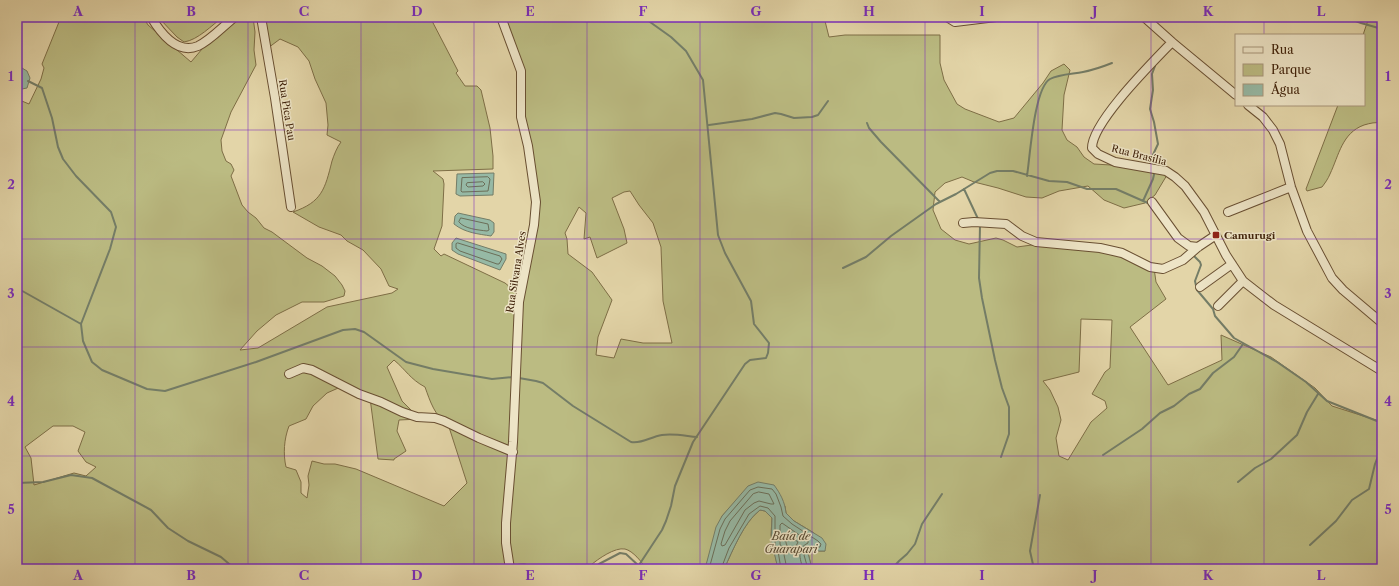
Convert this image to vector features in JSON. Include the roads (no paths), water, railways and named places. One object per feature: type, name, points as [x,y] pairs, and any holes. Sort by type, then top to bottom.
[{"type":"street","points":[[151,17],[160,31],[168,39],[180,46],[191,48],[202,43],[235,17]]},
{"type":"street","name":"Rua Pica Pau","points":[[261,17],[291,207]]},
{"type":"street","name":"Rua Silvana Alves","points":[[501,17],[521,71],[521,117],[528,146],[536,202],[534,225],[520,302],[513,452],[506,523],[510,569]]},
{"type":"street","points":[[947,17],[955,22],[996,17]]},
{"type":"street","points":[[1144,17],[1235,94]]},
{"type":"street","name":"Rua Brasília","points":[[1172,42],[1125,93],[1105,118],[1092,141],[1092,148],[1098,154],[1115,162],[1166,171],[1175,177],[1185,186],[1204,212],[1232,264],[1243,281],[1274,305],[1382,371]]},
{"type":"street","points":[[1249,106],[1263,117],[1280,144],[1291,187],[1307,231],[1332,278],[1342,290],[1382,323]]},
{"type":"street","points":[[1228,212],[1291,187]]},
{"type":"street","points":[[1152,202],[1178,238],[1189,246],[1198,247]]},
{"type":"street","points":[[963,223],[974,222],[1006,224],[1022,236],[1036,242],[1100,248],[1122,253],[1150,267],[1163,269],[1183,260],[1198,247],[1216,235]]},
{"type":"street","points":[[1200,287],[1232,264]]},
{"type":"street","points":[[1218,306],[1243,281]]},
{"type":"street","points":[[289,374],[303,368],[312,370],[359,394],[378,400],[402,412],[417,417],[435,418],[444,421],[513,452]]},
{"type":"water","points":[[17,65],[27,71],[30,78],[27,88],[17,88]]},
{"type":"water","points":[[494,173],[493,195],[460,196],[456,194],[457,174]]},
{"type":"water","points":[[458,213],[490,220],[494,223],[494,232],[491,236],[472,233],[458,227],[454,224],[455,216]]},
{"type":"water","points":[[456,238],[506,254],[506,259],[500,270],[458,254],[452,250],[452,243]]},
{"type":"water","name":"Baía de Guarapari","points":[[758,482],[774,485],[785,505],[786,513],[794,521],[822,538],[826,544],[825,551],[808,553],[812,569],[778,569],[774,552],[771,548],[772,518],[765,511],[760,510],[754,515],[744,529],[724,569],[705,569],[716,527],[722,516],[748,486]]},
{"type":"waterway","points":[[639,565],[662,530],[666,521],[675,486],[693,442],[745,364],[750,360],[766,358],[769,343],[754,324],[751,301],[725,253],[718,235],[703,80],[686,51],[671,37],[643,17]]},
{"type":"waterway","points":[[1345,17],[1382,29]]},
{"type":"waterway","points":[[1027,176],[1036,109],[1045,85],[1050,79],[1057,76],[1087,71],[1112,63]]},
{"type":"waterway","points":[[1154,166],[1151,159],[1158,144],[1150,109],[1153,90],[1152,74],[1155,66]]},
{"type":"waterway","points":[[28,81],[42,88],[52,118],[58,147],[63,159],[76,176],[111,212],[116,227],[110,249],[81,324],[83,341],[92,362],[102,370],[147,389],[165,391],[256,362],[343,330],[355,329],[364,332],[406,362],[433,369],[492,379],[514,377]]},
{"type":"waterway","points":[[709,125],[752,119],[775,113],[794,118],[812,117],[818,115],[828,101]]},
{"type":"waterway","points":[[867,123],[869,128],[881,142],[940,202]]},
{"type":"waterway","points":[[1143,201],[1153,179],[1155,170]]},
{"type":"waterway","points":[[843,268],[866,257],[891,236],[936,204],[956,194],[990,173],[997,171],[1013,171],[1049,181],[1067,182],[1087,189],[1116,189],[1150,204]]},
{"type":"waterway","points":[[964,189],[979,221]]},
{"type":"waterway","points":[[980,225],[979,278],[982,298],[995,360],[1002,388],[1009,407],[1009,434],[1001,457]]},
{"type":"waterway","points":[[1193,255],[1201,265],[1195,281],[1197,290],[1213,309],[1215,316],[1234,338],[1277,362],[1306,382],[1327,401],[1382,423]]},
{"type":"waterway","points":[[17,288],[81,324]]},
{"type":"waterway","points":[[1103,455],[1142,429],[1160,413],[1174,406],[1189,394],[1200,389],[1213,373],[1234,357],[1243,344]]},
{"type":"waterway","points":[[519,378],[543,383],[573,406],[631,442],[639,442],[666,434],[697,437]]},
{"type":"waterway","points":[[1238,482],[1255,468],[1271,459],[1297,435],[1307,412],[1318,394]]},
{"type":"waterway","points":[[1310,545],[1336,521],[1352,500],[1369,489],[1375,464],[1382,446]]},
{"type":"waterway","points":[[17,483],[43,482],[71,475],[92,478],[151,510],[168,528],[188,541],[221,557],[235,569]]},
{"type":"waterway","points":[[892,569],[915,544],[922,524],[942,494]]},
{"type":"waterway","points":[[1034,569],[1030,551],[1040,495]]},
{"type":"waterway","points":[[593,569],[599,564],[620,553],[626,554],[639,566],[652,569]]},
{"type":"waterway","points":[[512,566],[524,564],[530,569]]},
{"type":"waterway","points":[[363,569],[446,566],[487,568],[507,567]]},
{"type":"place","name":"Camurugi","points":[[1216,235]]}]
